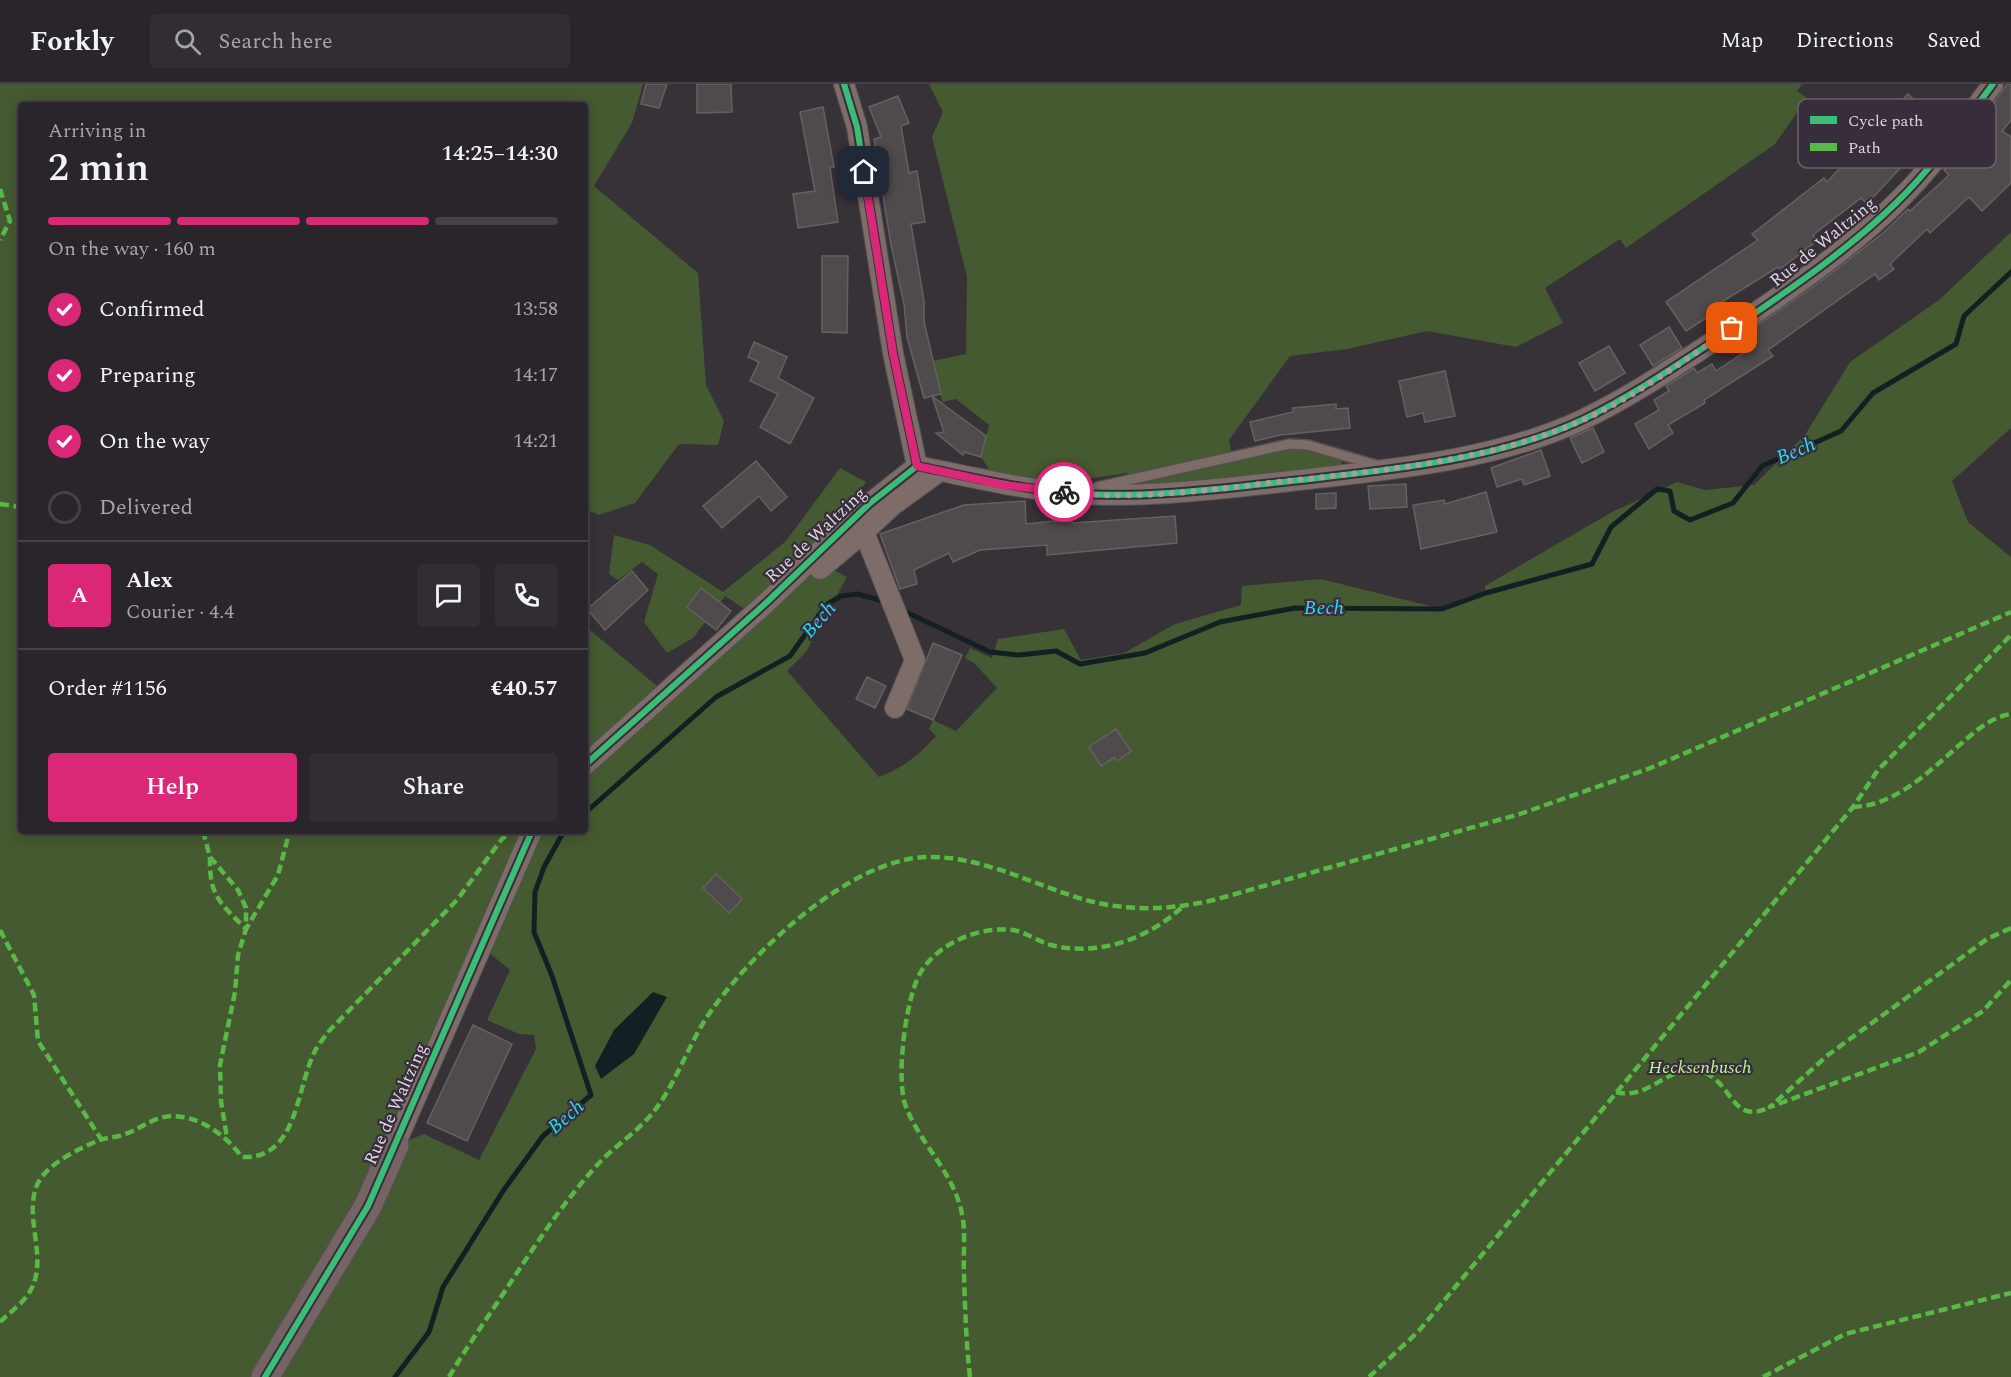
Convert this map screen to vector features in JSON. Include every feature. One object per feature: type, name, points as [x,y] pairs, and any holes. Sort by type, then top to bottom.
[{"type":"street","points":[[844,84],[857,127],[893,353],[917,466]]},
{"type":"street","name":"Rue de Waltzing","points":[[1982,99],[1993,84]]},
{"type":"street","name":"Rue de Waltzing","points":[[588,762],[767,602],[868,504],[917,466],[1003,485],[1070,493],[1133,494],[1213,490],[1390,469],[1456,458],[1537,437],[1581,420],[1642,388],[1804,280],[1897,202],[1927,168]]},
{"type":"street","name":"Rue de Waltzing","points":[[894,708],[915,660],[864,532],[893,505],[940,471]]},
{"type":"street","points":[[767,602],[777,604],[864,532]]},
{"type":"street","name":"Rue de Waltzing","points":[[265,1377],[368,1206],[531,834]]},
{"type":"lane","points":[[1070,493],[1288,444],[1308,446],[1390,469]]},
{"type":"green space","name":"Hecksenbusch","points":[[0,84],[643,84],[632,123],[594,186],[698,273],[706,385],[724,421],[718,445],[679,444],[635,503],[599,515],[588,510],[588,102],[18,102],[18,834],[588,834],[588,628],[657,686],[765,602],[743,608],[725,596],[693,638],[667,653],[644,622],[658,574],[642,562],[618,580],[609,574],[614,535],[650,545],[723,592],[786,541],[840,468],[866,482],[813,559],[847,577],[806,652],[787,671],[879,777],[903,765],[930,743],[936,736],[929,729],[933,720],[956,731],[997,688],[974,663],[965,658],[970,648],[992,658],[998,639],[1064,629],[1081,660],[1124,653],[1175,624],[1241,605],[1242,586],[1321,579],[1442,609],[1485,593],[1485,586],[1612,512],[1677,482],[1705,490],[1754,485],[1805,435],[1850,362],[1939,300],[2011,232],[2011,428],[1952,481],[1968,522],[2011,557],[2011,1377],[0,1377]],"holes":[[[482,947],[510,970],[487,1020],[519,1034],[534,1035],[536,1049],[479,1160],[424,1134],[396,1145]]]},
{"type":"green space","points":[[929,84],[1802,84],[1797,91],[1807,98],[1798,99],[1798,111],[1775,144],[1626,248],[1620,239],[1545,288],[1563,323],[1516,347],[1427,331],[1347,349],[1290,356],[1229,440],[1232,458],[1289,444],[1343,456],[1341,467],[1212,481],[1132,486],[1127,473],[1066,482],[992,474],[981,457],[989,425],[956,399],[942,402],[933,361],[966,354],[967,277],[932,137],[943,112]]},
{"type":"shaded area","points":[[653,992],[667,997],[634,1054],[601,1079],[595,1066],[614,1030]]},
{"type":"building","points":[[646,84],[667,84],[659,108],[641,104]]},
{"type":"building","points":[[697,84],[731,84],[732,112],[697,113]]},
{"type":"building","points":[[2007,84],[2011,84],[2011,120],[2002,131],[2011,137],[2011,183],[1982,211],[1969,197],[1930,233],[1927,229],[1890,264],[1894,269],[1879,280],[1875,274],[1768,350],[1773,356],[1704,400],[1705,403],[1668,425],[1673,433],[1649,449],[1635,424],[1659,410],[1654,400],[1669,391],[1666,386],[1694,368],[1697,373],[1712,364],[1716,371],[1746,351],[1738,339],[1820,282],[1883,233],[1908,209],[1910,211],[1949,175],[1944,170],[1946,168],[1996,168],[1996,100]]},
{"type":"building","points":[[1908,94],[1913,99],[1903,99]]},
{"type":"building","points":[[898,96],[909,123],[901,126],[909,173],[917,171],[925,222],[911,224],[924,301],[924,322],[941,394],[924,398],[907,337],[904,304],[891,245],[874,139],[881,137],[869,107]]},
{"type":"building","points":[[823,107],[834,167],[830,168],[838,222],[798,228],[793,194],[815,191],[800,112]]},
{"type":"building","points":[[1840,168],[1900,168],[1867,204],[1861,198],[1813,235],[1817,241],[1780,269],[1778,267],[1720,303],[1723,307],[1686,331],[1666,302],[1758,240],[1752,234],[1824,178],[1827,182]]},
{"type":"building","points":[[822,256],[848,256],[847,333],[822,332]]},
{"type":"building","points":[[1669,327],[1682,348],[1653,366],[1640,345]]},
{"type":"building","points":[[754,342],[787,357],[778,378],[814,398],[790,444],[760,427],[778,394],[750,381],[759,362],[748,357]]},
{"type":"building","points":[[1609,346],[1625,373],[1595,391],[1579,363]]},
{"type":"building","points":[[1445,371],[1455,416],[1425,422],[1423,413],[1407,417],[1399,381]]},
{"type":"building","points":[[932,396],[986,436],[981,457],[964,452],[963,455],[936,433],[944,432]]},
{"type":"building","points":[[1336,404],[1336,409],[1348,408],[1350,428],[1280,435],[1255,441],[1250,422],[1293,412],[1293,408]]},
{"type":"building","points":[[1593,428],[1604,452],[1582,463],[1570,438]]},
{"type":"building","points":[[1541,450],[1550,476],[1524,485],[1522,479],[1497,487],[1491,468]]},
{"type":"building","points":[[756,461],[787,497],[771,511],[759,496],[722,528],[703,506]]},
{"type":"building","points":[[1406,484],[1407,507],[1370,509],[1368,486]]},
{"type":"building","points":[[1486,492],[1497,532],[1421,549],[1413,505],[1444,500],[1445,504]]},
{"type":"building","points":[[1336,493],[1336,508],[1316,509],[1316,494]]},
{"type":"building","points":[[1025,501],[1026,524],[1072,519],[1072,523],[1175,516],[1177,543],[1047,555],[1047,545],[980,550],[953,562],[949,553],[914,570],[917,584],[900,589],[880,534],[964,505]]},
{"type":"building","points":[[632,571],[648,590],[605,630],[588,608]]},
{"type":"building","points":[[701,588],[731,611],[716,630],[687,607]]},
{"type":"building","points":[[933,643],[962,655],[933,720],[907,709]]},
{"type":"building","points":[[867,677],[886,686],[875,708],[856,699]]},
{"type":"building","points":[[1116,729],[1131,751],[1117,761],[1115,757],[1101,766],[1089,747]]},
{"type":"building","points":[[716,874],[742,899],[729,913],[703,888]]},
{"type":"building","points":[[473,1025],[512,1044],[467,1141],[427,1123]]},
{"type":"waterway","name":"Bech","points":[[902,610],[990,652],[1019,655],[1056,651],[1080,664],[1145,653],[1220,622],[1295,608],[1442,609],[1486,593],[1592,564],[1611,527],[1657,489],[1670,491],[1674,511],[1690,520],[1733,503],[1762,466],[1841,431],[1873,393],[1956,344],[1964,316],[2011,272]]},
{"type":"waterway","name":"Bech","points":[[588,810],[716,697],[790,656],[826,605],[841,596],[858,594],[886,602]]},
{"type":"waterway","name":"Bech","points":[[395,1377],[429,1332],[443,1287],[503,1191],[543,1136],[591,1095],[552,976],[534,932],[535,892],[544,867],[562,834]]},
{"type":"marked path","points":[[0,189],[10,221],[0,240]]},
{"type":"marked path","points":[[0,504],[18,507]]},
{"type":"marked path","points":[[449,1377],[538,1241],[573,1193],[599,1163],[655,1110],[669,1089],[705,1020],[723,995],[746,968],[803,915],[867,873],[899,861],[930,857],[949,858],[985,865],[1073,896],[1108,905],[1161,908],[1214,900],[1520,814],[1653,767],[2011,612]]},
{"type":"marked path","points":[[1369,1377],[1418,1332],[1853,807],[1878,770],[2011,635]]},
{"type":"marked path","points":[[1853,807],[1869,805],[1899,793],[1926,774],[1980,728],[1991,721],[2011,714]]},
{"type":"marked path","points":[[204,834],[210,857],[238,890],[246,908],[246,929],[238,955],[235,992],[220,1065],[221,1101],[227,1138]]},
{"type":"marked path","points":[[210,857],[214,890],[223,905],[246,929],[278,875],[290,834]]},
{"type":"marked path","points":[[0,1322],[26,1297],[35,1280],[37,1253],[33,1198],[41,1177],[48,1170],[64,1158],[92,1143],[117,1137],[153,1121],[173,1116],[194,1120],[212,1129],[228,1141],[242,1157],[260,1155],[274,1147],[285,1135],[316,1049],[328,1032],[457,900],[508,834]]},
{"type":"marked path","points":[[970,1377],[962,1214],[952,1185],[912,1121],[903,1094],[904,1037],[916,981],[922,970],[940,951],[962,938],[975,934],[1000,929],[1013,930],[1051,945],[1086,949],[1104,947],[1121,943],[1153,929],[1181,908]]},
{"type":"marked path","points":[[2011,928],[1987,939],[1828,1055],[1770,1107],[1919,1052],[1983,1011],[2011,980]]},
{"type":"marked path","points":[[0,930],[34,995],[38,1041],[101,1139]]},
{"type":"marked path","points":[[1616,1092],[1640,1091],[1673,1074],[1695,1070],[1708,1074],[1716,1080],[1741,1108],[1758,1111],[1770,1107]]},
{"type":"marked path","points":[[1763,1377],[1845,1334],[2011,1293]]},
{"type":"cycle path","points":[[844,84],[857,127],[893,353],[917,466]]},
{"type":"cycle path","points":[[1982,99],[1993,84]]},
{"type":"cycle path","points":[[588,762],[767,602],[869,504],[917,466],[1048,491],[1123,495],[1236,487],[1365,473],[1440,462],[1513,445],[1548,434],[1601,411],[1654,380],[1746,320],[1856,239],[1897,202],[1928,168]]},
{"type":"cycle path","points":[[265,1377],[368,1206],[531,834]]},
{"type":"way so far","points":[[1064,492],[1133,494],[1213,490],[1390,469],[1456,458],[1537,437],[1581,420],[1642,388],[1732,328]]},
{"type":"route","points":[[864,172],[893,353],[917,466],[1003,485],[1064,492]]}]
